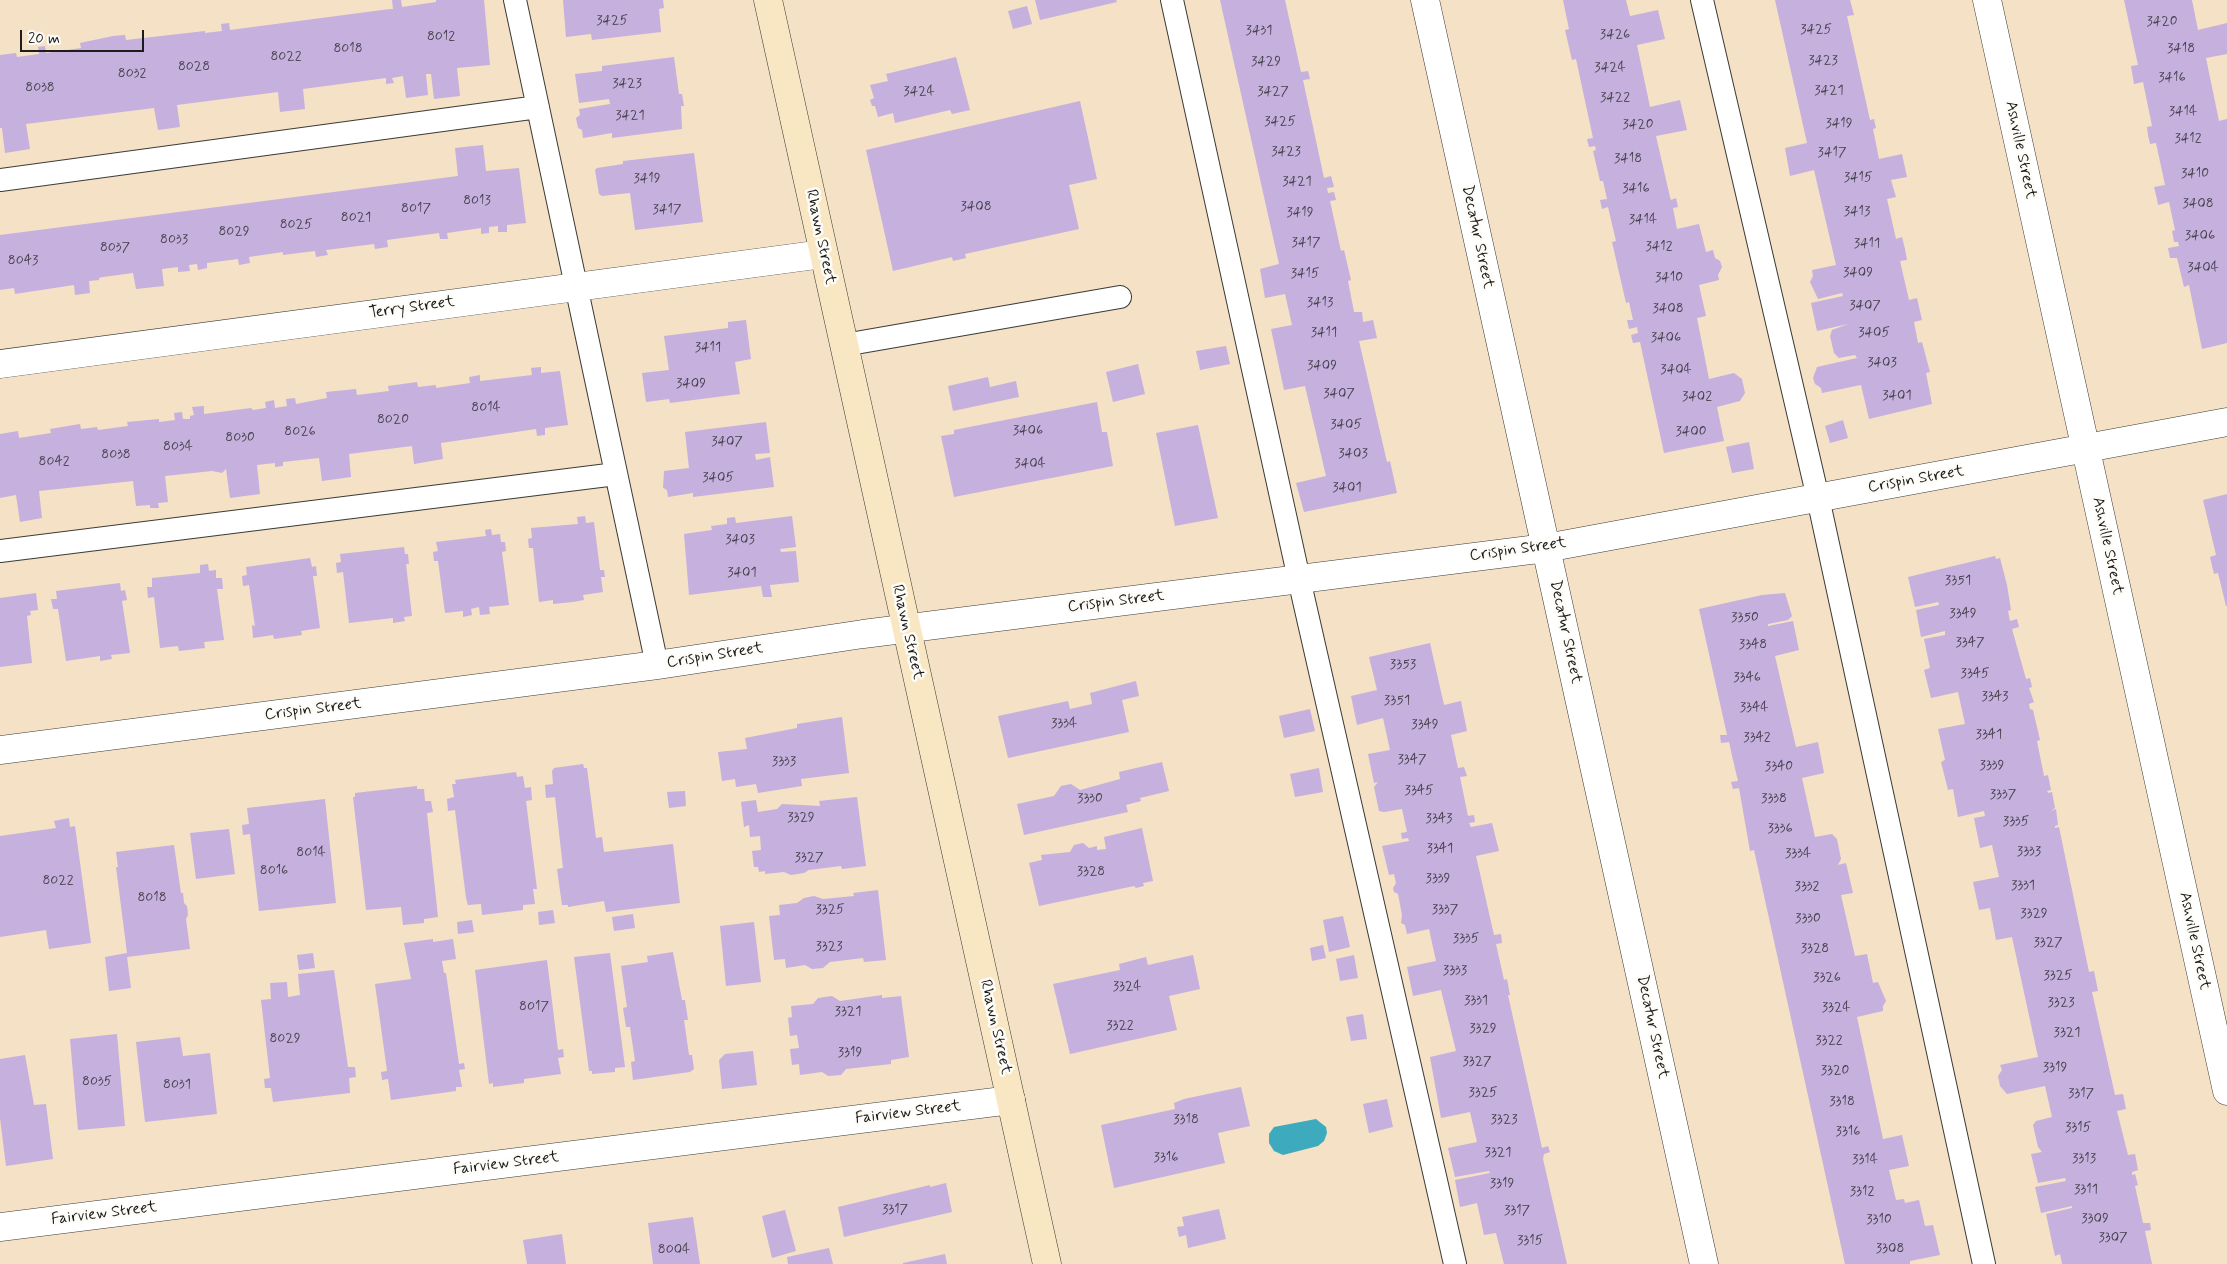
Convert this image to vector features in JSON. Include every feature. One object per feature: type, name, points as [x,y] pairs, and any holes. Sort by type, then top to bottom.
[{"type":"main road","name":"Rhawn Street","points":[[768,0],[1047,1264]]},
{"type":"street","name":"Decatur Street","points":[[1425,0],[1704,1264]]},
{"type":"street","name":"Ashville Street","points":[[1987,0],[2227,1091]]},
{"type":"street","name":"Terry Street","points":[[0,364],[824,254]]},
{"type":"street","name":"Crispin Street","points":[[0,750],[656,665],[906,629],[1546,548],[2227,422]]},
{"type":"street","name":"Fairview Street","points":[[0,1227],[1011,1100]]},
{"type":"lane","points":[[515,0],[656,665]]},
{"type":"lane","points":[[1172,0],[1299,579],[1455,1264]]},
{"type":"lane","points":[[1702,0],[1818,498],[1984,1264]]},
{"type":"lane","points":[[0,180],[538,107]]},
{"type":"lane","points":[[844,345],[1120,297]]},
{"type":"lane","points":[[0,551],[616,474]]},
{"type":"water","points":[[1316,1119],[1326,1127],[1327,1133],[1324,1141],[1318,1146],[1283,1155],[1274,1151],[1269,1143],[1269,1134],[1274,1127]]},
{"type":"building","points":[[392,0],[401,0],[402,7],[436,2],[436,0],[484,0],[490,65],[457,68],[460,96],[434,99],[431,74],[426,74],[428,95],[406,98],[403,76],[392,78],[394,83],[386,84],[386,78],[303,89],[305,109],[280,112],[278,92],[177,105],[180,127],[158,130],[154,108],[26,124],[30,149],[5,153],[2,128],[0,128],[0,55],[16,53],[17,57],[39,54],[38,47],[45,46],[46,53],[81,48],[80,43],[113,36],[125,35],[126,40],[205,31],[205,33],[222,31],[221,24],[229,23],[230,30],[393,9]]},
{"type":"building","points":[[563,0],[663,0],[664,8],[659,9],[661,32],[592,40],[591,34],[566,37]]},
{"type":"building","points":[[1035,0],[1116,0],[1117,2],[1040,20]]},
{"type":"building","points":[[1220,0],[1285,0],[1301,72],[1308,71],[1310,79],[1303,80],[1324,178],[1331,176],[1334,187],[1327,188],[1328,193],[1334,192],[1336,200],[1330,201],[1341,251],[1344,250],[1351,280],[1348,281],[1354,312],[1362,312],[1363,322],[1373,320],[1377,338],[1359,341],[1387,462],[1390,461],[1397,493],[1304,512],[1296,483],[1326,476],[1305,386],[1284,390],[1271,329],[1292,325],[1285,294],[1265,298],[1260,269],[1279,264]]},
{"type":"building","points":[[1563,0],[1626,0],[1630,16],[1658,10],[1665,39],[1637,45],[1650,107],[1680,100],[1687,130],[1656,136],[1670,197],[1671,200],[1676,198],[1678,207],[1673,208],[1677,229],[1699,224],[1706,252],[1713,250],[1715,258],[1720,261],[1722,267],[1718,275],[1719,280],[1699,285],[1706,316],[1697,318],[1709,379],[1734,373],[1742,379],[1745,393],[1740,401],[1717,407],[1724,441],[1664,453],[1640,342],[1633,343],[1631,335],[1638,333],[1637,327],[1629,329],[1627,320],[1633,320],[1629,302],[1626,303],[1612,242],[1616,241],[1608,207],[1602,209],[1600,200],[1607,199],[1603,181],[1600,181],[1593,151],[1596,150],[1595,146],[1589,147],[1587,139],[1593,138],[1576,59],[1572,60],[1565,30],[1569,29]]},
{"type":"building","points":[[1775,0],[1850,0],[1854,15],[1847,16],[1870,120],[1874,119],[1876,128],[1873,129],[1879,159],[1902,154],[1907,177],[1891,180],[1896,197],[1887,199],[1896,239],[1902,237],[1905,249],[1907,260],[1900,261],[1909,300],[1917,298],[1922,320],[1914,322],[1918,343],[1922,342],[1930,372],[1926,373],[1932,404],[1869,419],[1861,385],[1822,393],[1821,388],[1815,384],[1813,378],[1817,367],[1857,358],[1855,355],[1839,358],[1834,353],[1830,336],[1832,330],[1848,324],[1817,331],[1811,303],[1843,296],[1842,293],[1818,299],[1810,282],[1813,276],[1812,270],[1836,265],[1814,170],[1790,176],[1785,148],[1807,143]]},
{"type":"building","points":[[2124,0],[2192,0],[2198,30],[2227,23],[2227,54],[2206,58],[2219,121],[2227,119],[2227,343],[2202,349],[2189,285],[2184,287],[2177,258],[2170,258],[2168,248],[2179,246],[2178,242],[2174,242],[2172,231],[2175,230],[2169,202],[2158,205],[2154,187],[2165,185],[2156,143],[2150,144],[2148,135],[2147,127],[2152,126],[2143,82],[2134,84],[2131,66],[2138,65]]},
{"type":"building","points":[[1027,6],[1032,24],[1013,29],[1008,11]]},
{"type":"building","points":[[674,57],[679,94],[682,94],[684,106],[681,106],[682,129],[612,138],[612,133],[583,138],[582,130],[578,128],[576,118],[580,115],[579,109],[610,104],[609,99],[579,103],[575,74],[602,71],[602,66]]},
{"type":"building","points":[[956,57],[970,110],[952,114],[950,110],[895,123],[893,113],[878,117],[875,106],[872,106],[870,100],[874,98],[870,85],[888,81],[886,74]]},
{"type":"building","points":[[1080,101],[1097,179],[1069,185],[1079,229],[965,254],[966,258],[953,261],[952,257],[893,271],[866,150]]},
{"type":"building","points":[[483,145],[486,171],[519,168],[526,223],[507,225],[507,232],[498,232],[498,226],[489,227],[489,233],[481,234],[481,228],[447,233],[448,239],[440,239],[439,233],[387,240],[388,247],[375,249],[374,244],[326,250],[328,255],[316,257],[315,251],[283,255],[283,252],[249,257],[250,263],[239,265],[238,259],[207,263],[207,268],[198,270],[197,264],[189,265],[190,271],[178,272],[178,267],[162,269],[164,286],[136,289],[133,273],[89,281],[90,293],[75,295],[74,285],[15,294],[14,288],[0,290],[0,235],[458,176],[455,148]]},
{"type":"building","points":[[694,153],[703,222],[635,230],[630,193],[602,196],[599,194],[595,170],[597,168],[623,164],[623,161]]},
{"type":"building","points":[[746,320],[751,359],[735,362],[740,394],[670,403],[669,399],[646,402],[642,373],[669,370],[664,336],[728,328],[728,322]]},
{"type":"building","points":[[1226,346],[1230,364],[1200,370],[1196,351]]},
{"type":"building","points":[[1138,364],[1145,394],[1113,402],[1106,372]]},
{"type":"building","points":[[541,367],[541,373],[560,371],[568,425],[545,428],[545,435],[537,436],[536,429],[441,443],[443,459],[414,464],[412,446],[349,454],[351,477],[322,481],[319,458],[283,462],[283,466],[275,467],[275,463],[257,465],[260,494],[230,498],[226,469],[222,473],[212,471],[165,476],[168,502],[158,503],[159,508],[150,508],[150,505],[136,506],[133,481],[39,491],[42,518],[20,522],[16,495],[0,498],[0,434],[18,431],[19,438],[51,433],[50,429],[80,424],[81,429],[97,427],[98,430],[128,426],[127,422],[159,419],[159,422],[175,420],[174,413],[182,412],[183,419],[190,419],[190,416],[194,415],[192,407],[204,406],[204,414],[251,408],[253,410],[266,408],[265,402],[274,400],[275,408],[287,406],[286,399],[295,398],[296,404],[327,398],[326,392],[356,389],[357,395],[389,391],[388,386],[417,382],[418,387],[436,385],[436,388],[470,383],[469,377],[480,375],[480,381],[532,375],[531,368]]},
{"type":"building","points":[[988,377],[990,387],[1016,381],[1019,397],[953,411],[948,386]]},
{"type":"building","points":[[1097,402],[1102,432],[1107,432],[1113,466],[954,497],[941,436],[954,434],[954,430]]},
{"type":"building","points":[[1843,420],[1848,438],[1830,443],[1825,426]]},
{"type":"building","points":[[766,422],[770,453],[755,454],[756,460],[770,457],[774,487],[693,497],[693,493],[668,497],[667,490],[663,488],[664,471],[689,468],[685,432]]},
{"type":"building","points":[[1198,425],[1218,518],[1175,526],[1156,433]]},
{"type":"building","points":[[1749,442],[1754,469],[1732,473],[1726,447]]},
{"type":"building","points":[[2227,494],[2226,606],[2218,573],[2214,574],[2210,557],[2216,555],[2203,500]]},
{"type":"building","points":[[585,516],[586,523],[594,522],[600,570],[604,570],[605,577],[601,577],[603,592],[583,595],[584,600],[573,602],[553,604],[553,600],[539,602],[533,548],[529,548],[528,539],[532,538],[531,528],[578,524],[577,517]]},
{"type":"building","points":[[792,516],[796,547],[780,549],[781,552],[796,551],[799,582],[770,585],[772,597],[763,597],[761,586],[689,595],[684,534],[712,530],[711,526],[727,524],[727,518],[735,517],[736,523]]},
{"type":"building","points":[[491,529],[492,535],[500,534],[501,542],[505,542],[506,551],[502,552],[509,605],[489,607],[490,614],[480,615],[479,607],[471,609],[472,615],[463,617],[463,611],[445,613],[438,561],[434,561],[433,552],[438,551],[436,542],[486,536],[485,530]]},
{"type":"building","points":[[404,547],[405,554],[408,554],[409,564],[406,564],[412,616],[404,617],[405,621],[393,623],[393,618],[349,623],[343,572],[337,573],[336,563],[341,562],[340,554]]},
{"type":"building","points":[[1995,556],[1996,559],[2000,558],[2007,585],[2011,610],[2008,611],[2010,621],[2017,619],[2019,627],[2012,629],[2026,679],[2030,678],[2032,687],[2029,688],[2034,702],[2029,704],[2030,709],[2033,710],[2040,740],[2037,741],[2044,776],[2048,775],[2051,790],[2047,791],[2048,793],[2052,792],[2055,808],[2051,811],[2056,809],[2058,825],[2055,828],[2059,827],[2089,972],[2094,971],[2098,991],[2092,992],[2115,1095],[2123,1094],[2126,1109],[2117,1111],[2128,1155],[2135,1154],[2138,1170],[2132,1172],[2132,1175],[2135,1174],[2138,1185],[2135,1186],[2143,1223],[2150,1223],[2151,1230],[2145,1231],[2152,1264],[2062,1264],[2060,1254],[2055,1256],[2046,1214],[2072,1208],[2072,1206],[2041,1213],[2035,1187],[2066,1181],[2065,1178],[2038,1183],[2031,1154],[2042,1152],[2038,1147],[2033,1125],[2036,1121],[2052,1117],[2045,1086],[2007,1094],[2000,1086],[1998,1076],[2002,1070],[2000,1065],[2038,1057],[2012,937],[1996,940],[1990,908],[1979,910],[1973,882],[1999,877],[1992,845],[1980,848],[1974,818],[1985,816],[1984,811],[1958,817],[1953,789],[1948,790],[1941,762],[1945,760],[1938,729],[1965,724],[1958,692],[1931,698],[1924,670],[1930,668],[1924,639],[1945,635],[1945,631],[1921,637],[1916,610],[1939,605],[1938,602],[1915,607],[1908,577]]},
{"type":"building","points":[[310,558],[312,567],[316,566],[317,576],[313,576],[320,628],[301,631],[302,635],[274,639],[273,635],[253,638],[252,625],[255,626],[249,585],[243,586],[242,576],[247,575],[246,567]]},
{"type":"building","points":[[208,564],[209,571],[216,570],[216,578],[222,578],[223,589],[217,589],[224,640],[204,642],[205,648],[179,651],[178,646],[160,648],[154,597],[148,598],[147,587],[152,587],[152,578],[200,573],[200,565]]},
{"type":"building","points":[[120,583],[121,591],[125,590],[127,600],[122,601],[130,653],[111,655],[112,659],[100,661],[100,656],[66,661],[58,609],[53,609],[51,599],[57,599],[56,591]]},
{"type":"building","points":[[36,593],[38,610],[30,611],[31,615],[27,616],[32,663],[0,667],[0,598]]},
{"type":"building","points":[[1785,593],[1792,616],[1788,620],[1768,624],[1768,626],[1793,621],[1799,650],[1775,656],[1796,747],[1818,742],[1824,773],[1802,778],[1815,837],[1832,834],[1837,839],[1841,859],[1838,865],[1846,863],[1853,893],[1841,895],[1855,956],[1867,954],[1873,983],[1878,982],[1886,1001],[1883,1011],[1857,1017],[1883,1139],[1902,1135],[1909,1166],[1889,1170],[1896,1200],[1904,1199],[1905,1203],[1919,1200],[1925,1226],[1933,1225],[1940,1255],[1910,1261],[1910,1264],[1845,1264],[1754,850],[1750,851],[1739,788],[1733,789],[1731,782],[1738,781],[1729,742],[1721,743],[1720,735],[1727,735],[1699,609],[1762,595]]},
{"type":"building","points":[[1430,643],[1444,705],[1461,701],[1467,731],[1451,735],[1458,768],[1464,767],[1467,776],[1460,777],[1468,816],[1474,815],[1475,822],[1469,823],[1471,827],[1492,823],[1499,851],[1476,856],[1494,935],[1501,934],[1502,943],[1496,944],[1504,980],[1507,979],[1510,995],[1508,995],[1542,1148],[1548,1146],[1550,1152],[1544,1154],[1543,1159],[1567,1264],[1504,1264],[1496,1233],[1484,1235],[1477,1203],[1460,1207],[1455,1180],[1490,1173],[1489,1171],[1455,1177],[1448,1148],[1477,1142],[1470,1112],[1441,1118],[1430,1057],[1456,1051],[1441,990],[1413,996],[1407,967],[1436,961],[1429,929],[1407,934],[1405,925],[1401,923],[1402,915],[1398,894],[1394,892],[1393,888],[1396,883],[1394,874],[1389,875],[1382,846],[1409,841],[1408,838],[1402,839],[1401,833],[1407,832],[1402,809],[1379,811],[1374,787],[1378,782],[1374,783],[1368,754],[1390,750],[1383,718],[1357,725],[1351,696],[1377,690],[1369,657]]},
{"type":"building","points":[[1136,681],[1139,696],[1122,700],[1129,732],[1008,758],[998,716],[1068,701],[1070,709],[1092,704],[1090,693]]},
{"type":"building","points":[[1310,709],[1315,731],[1284,738],[1279,716]]},
{"type":"building","points":[[842,717],[849,773],[801,779],[802,786],[758,793],[756,784],[736,787],[735,779],[722,781],[718,752],[747,749],[745,738],[797,728],[797,724]]},
{"type":"building","points":[[1162,762],[1169,791],[1140,798],[1141,801],[1126,805],[1128,812],[1024,835],[1017,804],[1054,796],[1061,786],[1071,784],[1080,790],[1120,779],[1119,772]]},
{"type":"building","points":[[583,764],[584,768],[587,768],[596,838],[602,837],[604,852],[673,844],[680,903],[606,912],[604,901],[568,907],[568,905],[562,905],[557,869],[563,868],[555,797],[546,798],[545,785],[553,784],[552,771],[554,768]]},
{"type":"building","points":[[1319,768],[1323,792],[1295,797],[1290,774]]},
{"type":"building","points":[[516,772],[517,777],[523,776],[525,788],[531,787],[532,800],[526,801],[537,889],[533,889],[535,904],[523,905],[523,910],[482,915],[481,904],[468,905],[455,810],[448,811],[447,799],[454,797],[452,784],[456,784],[455,780]]},
{"type":"building","points":[[417,786],[417,789],[424,789],[425,801],[431,801],[433,812],[427,813],[438,917],[424,919],[424,923],[403,925],[401,907],[366,910],[353,797],[355,797],[355,793]]},
{"type":"building","points":[[685,791],[686,806],[669,808],[667,792]]},
{"type":"building","points":[[857,797],[866,866],[842,869],[841,866],[809,870],[804,873],[791,875],[784,872],[765,874],[765,871],[759,872],[758,867],[754,867],[752,851],[761,850],[760,836],[750,837],[749,825],[744,827],[741,802],[756,800],[758,812],[777,809],[782,804],[820,806],[819,801]]},
{"type":"building","points":[[325,799],[336,903],[259,911],[250,834],[243,835],[242,825],[249,824],[247,808]]},
{"type":"building","points":[[69,818],[70,827],[75,826],[91,943],[49,949],[46,930],[0,937],[0,836],[56,828],[54,821]]},
{"type":"building","points":[[1142,828],[1153,881],[1143,883],[1144,886],[1136,888],[1134,886],[1039,906],[1029,863],[1042,860],[1041,855],[1070,852],[1074,845],[1083,843],[1089,848],[1097,846],[1097,850],[1106,849],[1104,837]]},
{"type":"building","points":[[229,829],[235,874],[196,879],[190,833]]},
{"type":"building","points":[[174,845],[181,893],[183,893],[184,903],[187,906],[188,915],[186,919],[190,949],[127,957],[131,988],[109,991],[105,957],[127,953],[116,867],[118,867],[116,852]]},
{"type":"building","points":[[878,890],[886,960],[864,962],[863,958],[830,962],[823,968],[812,969],[805,965],[786,968],[785,959],[774,960],[769,916],[780,915],[779,905],[797,903],[804,898],[814,896],[823,899],[854,896],[853,893]]},
{"type":"building","points":[[553,910],[555,923],[539,925],[538,912]]},
{"type":"building","points":[[633,914],[635,928],[614,931],[612,917]]},
{"type":"building","points":[[1343,916],[1350,947],[1329,952],[1323,920]]},
{"type":"building","points":[[472,920],[474,932],[458,934],[457,922]]},
{"type":"building","points":[[754,922],[761,982],[726,986],[720,926]]},
{"type":"building","points":[[433,939],[433,942],[453,939],[456,959],[442,961],[444,973],[446,973],[459,1064],[464,1063],[465,1069],[459,1070],[462,1087],[456,1087],[456,1091],[391,1100],[388,1079],[382,1080],[381,1072],[387,1071],[375,984],[411,979],[404,943]]},
{"type":"building","points":[[1323,945],[1326,958],[1312,961],[1310,948]]},
{"type":"building","points":[[673,952],[682,1000],[685,1000],[688,1020],[684,1020],[689,1055],[692,1055],[694,1069],[690,1072],[633,1080],[631,1062],[635,1061],[630,1027],[626,1027],[623,1008],[627,1007],[621,966],[648,962],[647,956]]},
{"type":"building","points":[[313,953],[315,968],[299,970],[297,955]]},
{"type":"building","points":[[610,953],[625,1067],[615,1068],[615,1072],[592,1074],[592,1071],[589,1071],[574,957]]},
{"type":"building","points":[[1193,955],[1200,989],[1169,996],[1177,1030],[1070,1054],[1053,984],[1120,970],[1119,964],[1146,957],[1148,965]]},
{"type":"building","points":[[1354,955],[1358,978],[1340,981],[1336,959]]},
{"type":"building","points":[[547,960],[558,1050],[563,1049],[564,1057],[558,1058],[561,1074],[524,1079],[524,1083],[493,1087],[493,1083],[489,1084],[475,970]]},
{"type":"building","points":[[334,970],[348,1067],[355,1067],[356,1077],[349,1078],[350,1093],[273,1102],[271,1088],[265,1088],[264,1079],[270,1078],[261,1000],[271,999],[270,983],[287,982],[288,997],[300,995],[298,974]]},
{"type":"building","points":[[882,995],[882,998],[901,996],[909,1057],[891,1060],[891,1064],[846,1069],[841,1075],[828,1076],[822,1072],[800,1075],[799,1064],[792,1065],[790,1049],[799,1048],[797,1035],[790,1036],[788,1018],[792,1017],[791,1006],[813,1004],[818,998],[832,996],[840,1001]]},
{"type":"building","points":[[1363,1014],[1367,1039],[1351,1041],[1346,1017]]},
{"type":"building","points":[[117,1034],[125,1126],[78,1130],[70,1039]]},
{"type":"building","points":[[180,1037],[183,1056],[210,1053],[217,1114],[145,1122],[136,1042]]},
{"type":"building","points":[[753,1051],[757,1085],[722,1089],[719,1060],[725,1054]]},
{"type":"building","points":[[25,1055],[34,1105],[46,1104],[53,1159],[6,1166],[0,1118],[0,1059]]},
{"type":"building","points":[[1241,1087],[1250,1126],[1218,1133],[1225,1163],[1114,1188],[1101,1125],[1175,1109],[1174,1103],[1184,1099]]},
{"type":"building","points":[[1387,1099],[1393,1127],[1369,1133],[1363,1104]]},
{"type":"building","points":[[946,1183],[952,1212],[844,1237],[838,1207],[930,1185],[930,1187]]},
{"type":"building","points":[[1219,1209],[1226,1239],[1188,1248],[1186,1235],[1179,1237],[1177,1227],[1184,1226],[1182,1217]]},
{"type":"building","points":[[785,1210],[796,1251],[772,1258],[762,1216]]},
{"type":"building","points":[[693,1217],[700,1264],[653,1264],[648,1223]]},
{"type":"building","points":[[562,1234],[566,1264],[527,1264],[523,1240]]},
{"type":"building","points":[[829,1248],[833,1264],[788,1264],[787,1257]]},
{"type":"building","points":[[945,1254],[947,1264],[903,1264],[903,1263]]}]
